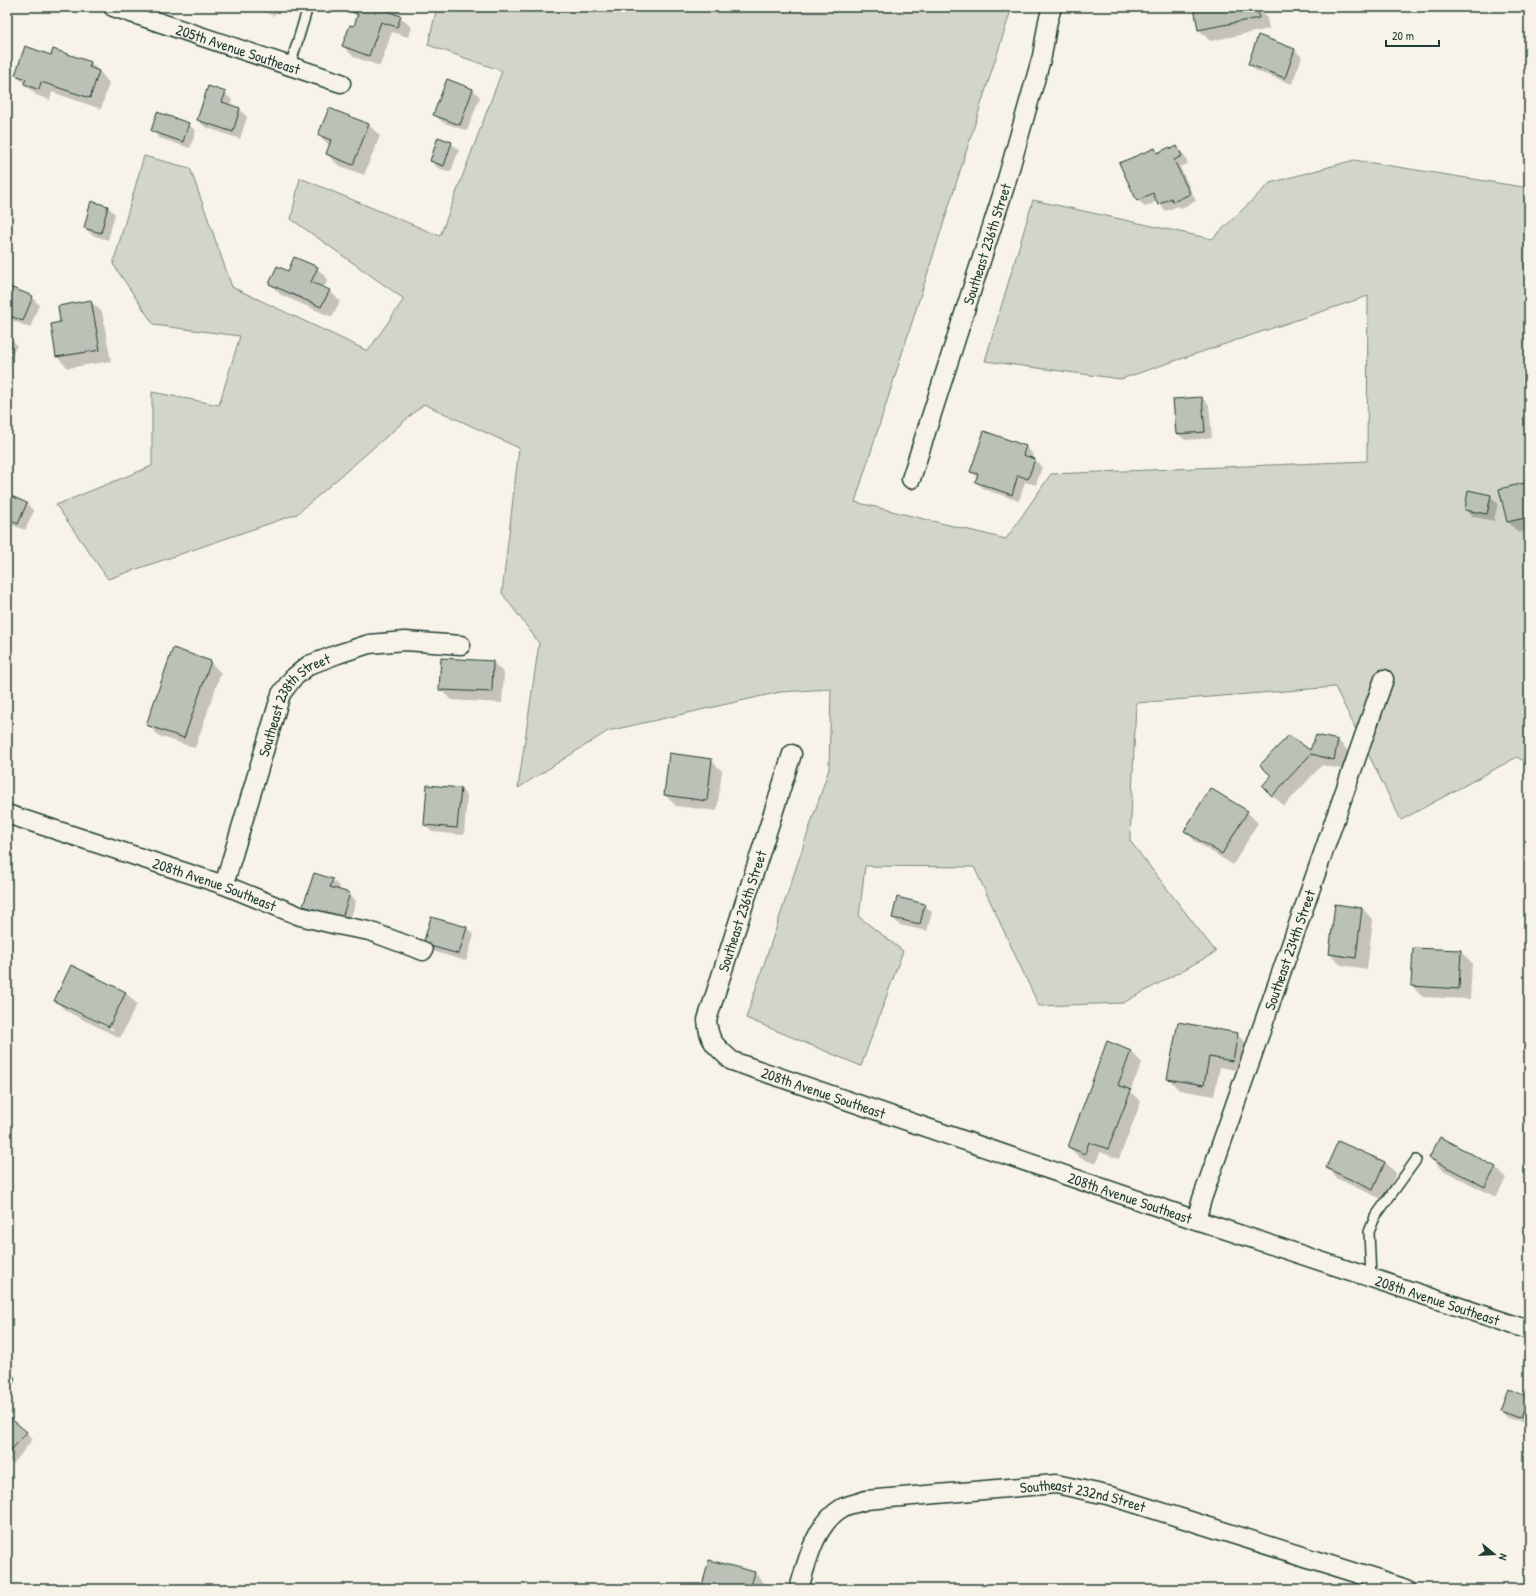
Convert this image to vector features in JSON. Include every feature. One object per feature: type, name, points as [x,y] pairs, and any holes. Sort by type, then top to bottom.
[{"type":"street","name":"205th Avenue Southeast","points":[[113,7],[341,82]]},
{"type":"street","name":"Southeast 236th Street","points":[[911,479],[1005,186],[1042,56],[1052,7]]},
{"type":"street","name":"Southeast 238th Street","points":[[224,885],[281,694],[293,678],[309,665],[369,644],[405,641],[461,645]]},
{"type":"street","name":"Southeast 234th Street","points":[[1196,1220],[1207,1184],[1384,679]]},
{"type":"street","name":"Southeast 236th Street","points":[[732,1061],[712,1042],[708,1033],[707,1020],[792,754]]},
{"type":"street","name":"208th Avenue Southeast","points":[[7,814],[224,885],[300,916],[369,931],[423,951]]},
{"type":"street","name":"208th Avenue Southeast","points":[[732,1061],[1196,1220],[1529,1330]]},
{"type":"street","name":"Southeast 232nd Street","points":[[799,1589],[816,1538],[828,1520],[843,1508],[866,1500],[1056,1484],[1111,1496],[1407,1589]]},
{"type":"lane","points":[[290,66],[308,7]]},
{"type":"lane","points":[[1371,1278],[1369,1232],[1375,1217],[1416,1160]]},
{"type":"shaded area","points":[[437,7],[1012,7],[855,502],[1006,539],[1051,474],[1367,461],[1368,296],[1121,379],[985,361],[1033,200],[1212,239],[1270,183],[1354,160],[1529,188],[1529,764],[1517,757],[1401,820],[1335,687],[1136,703],[1130,841],[1216,952],[1123,1003],[1039,1006],[974,867],[865,866],[859,917],[903,951],[861,1066],[746,1018],[829,769],[831,689],[780,692],[608,731],[518,788],[539,643],[502,593],[519,448],[424,404],[297,514],[108,579],[56,505],[152,466],[152,392],[219,405],[240,336],[154,325],[113,264],[144,156],[190,168],[232,287],[368,351],[404,299],[291,219],[300,178],[440,236],[502,71],[428,45]]},
{"type":"building","points":[[350,7],[387,7],[386,11],[401,16],[397,27],[381,22],[369,56],[342,46],[350,25],[354,26],[358,14],[349,11]]},
{"type":"building","points":[[1194,7],[1257,7],[1259,18],[1198,30]]},
{"type":"building","points":[[1258,35],[1295,49],[1285,78],[1248,64]]},
{"type":"building","points":[[25,46],[51,55],[53,49],[91,62],[89,67],[99,71],[90,98],[41,82],[39,90],[24,84],[26,79],[15,75]]},
{"type":"building","points":[[447,79],[473,89],[460,125],[433,115]]},
{"type":"building","points":[[208,86],[226,92],[222,102],[240,108],[233,132],[197,120]]},
{"type":"building","points":[[329,108],[369,124],[353,165],[326,154],[331,140],[318,135]]},
{"type":"building","points":[[157,112],[189,123],[183,142],[151,131]]},
{"type":"building","points":[[438,137],[452,142],[444,166],[430,161]]},
{"type":"building","points":[[1177,146],[1182,156],[1174,160],[1190,194],[1173,202],[1171,198],[1158,205],[1153,193],[1137,201],[1119,163],[1155,148],[1157,153],[1170,147],[1171,149]]},
{"type":"building","points":[[91,201],[108,206],[101,233],[84,228]]},
{"type":"building","points":[[294,257],[318,267],[311,282],[330,290],[321,307],[269,284],[277,266],[288,271]]},
{"type":"building","points":[[7,286],[33,296],[23,321],[7,315]]},
{"type":"building","points":[[91,300],[100,350],[56,357],[51,324],[60,322],[58,306]]},
{"type":"building","points":[[1202,397],[1205,432],[1176,434],[1173,399]]},
{"type":"building","points":[[984,431],[1026,446],[1023,455],[1035,459],[1028,479],[1018,475],[1012,495],[975,482],[978,474],[970,472]]},
{"type":"building","points":[[1529,482],[1529,517],[1507,522],[1499,489]]},
{"type":"building","points":[[1468,490],[1491,495],[1487,514],[1465,510]]},
{"type":"building","points":[[7,494],[27,503],[18,524],[7,519],[7,511],[9,507],[7,506]]},
{"type":"building","points":[[173,648],[211,661],[184,738],[146,725]]},
{"type":"building","points":[[441,658],[493,661],[492,692],[439,690]]},
{"type":"building","points":[[1289,735],[1310,750],[1316,735],[1338,740],[1334,760],[1311,754],[1272,796],[1262,786],[1271,776],[1260,765]]},
{"type":"building","points":[[669,753],[712,759],[707,801],[664,795]]},
{"type":"building","points":[[427,785],[461,788],[457,828],[424,825]]},
{"type":"building","points":[[1210,788],[1248,811],[1222,854],[1184,831]]},
{"type":"building","points":[[314,873],[333,879],[330,887],[350,893],[342,918],[303,906]]},
{"type":"building","points":[[897,897],[925,904],[920,924],[892,918]]},
{"type":"building","points":[[1335,904],[1362,908],[1356,958],[1329,954]]},
{"type":"building","points":[[431,917],[467,927],[459,954],[423,944]]},
{"type":"building","points":[[1413,948],[1461,950],[1459,989],[1411,986]]},
{"type":"building","points":[[71,965],[126,992],[109,1027],[54,1001]]},
{"type":"building","points":[[1178,1022],[1238,1033],[1233,1061],[1209,1057],[1204,1085],[1167,1079]]},
{"type":"building","points":[[1107,1041],[1131,1051],[1118,1085],[1131,1090],[1108,1149],[1089,1142],[1085,1154],[1068,1147]]},
{"type":"building","points":[[1440,1137],[1496,1167],[1485,1187],[1429,1158]]},
{"type":"building","points":[[1338,1141],[1385,1162],[1373,1190],[1326,1168]]},
{"type":"building","points":[[1508,1389],[1529,1397],[1521,1418],[1500,1410]]},
{"type":"building","points":[[10,1418],[27,1432],[7,1455],[7,1422]]},
{"type":"building","points":[[709,1560],[755,1572],[750,1589],[701,1589]]}]
